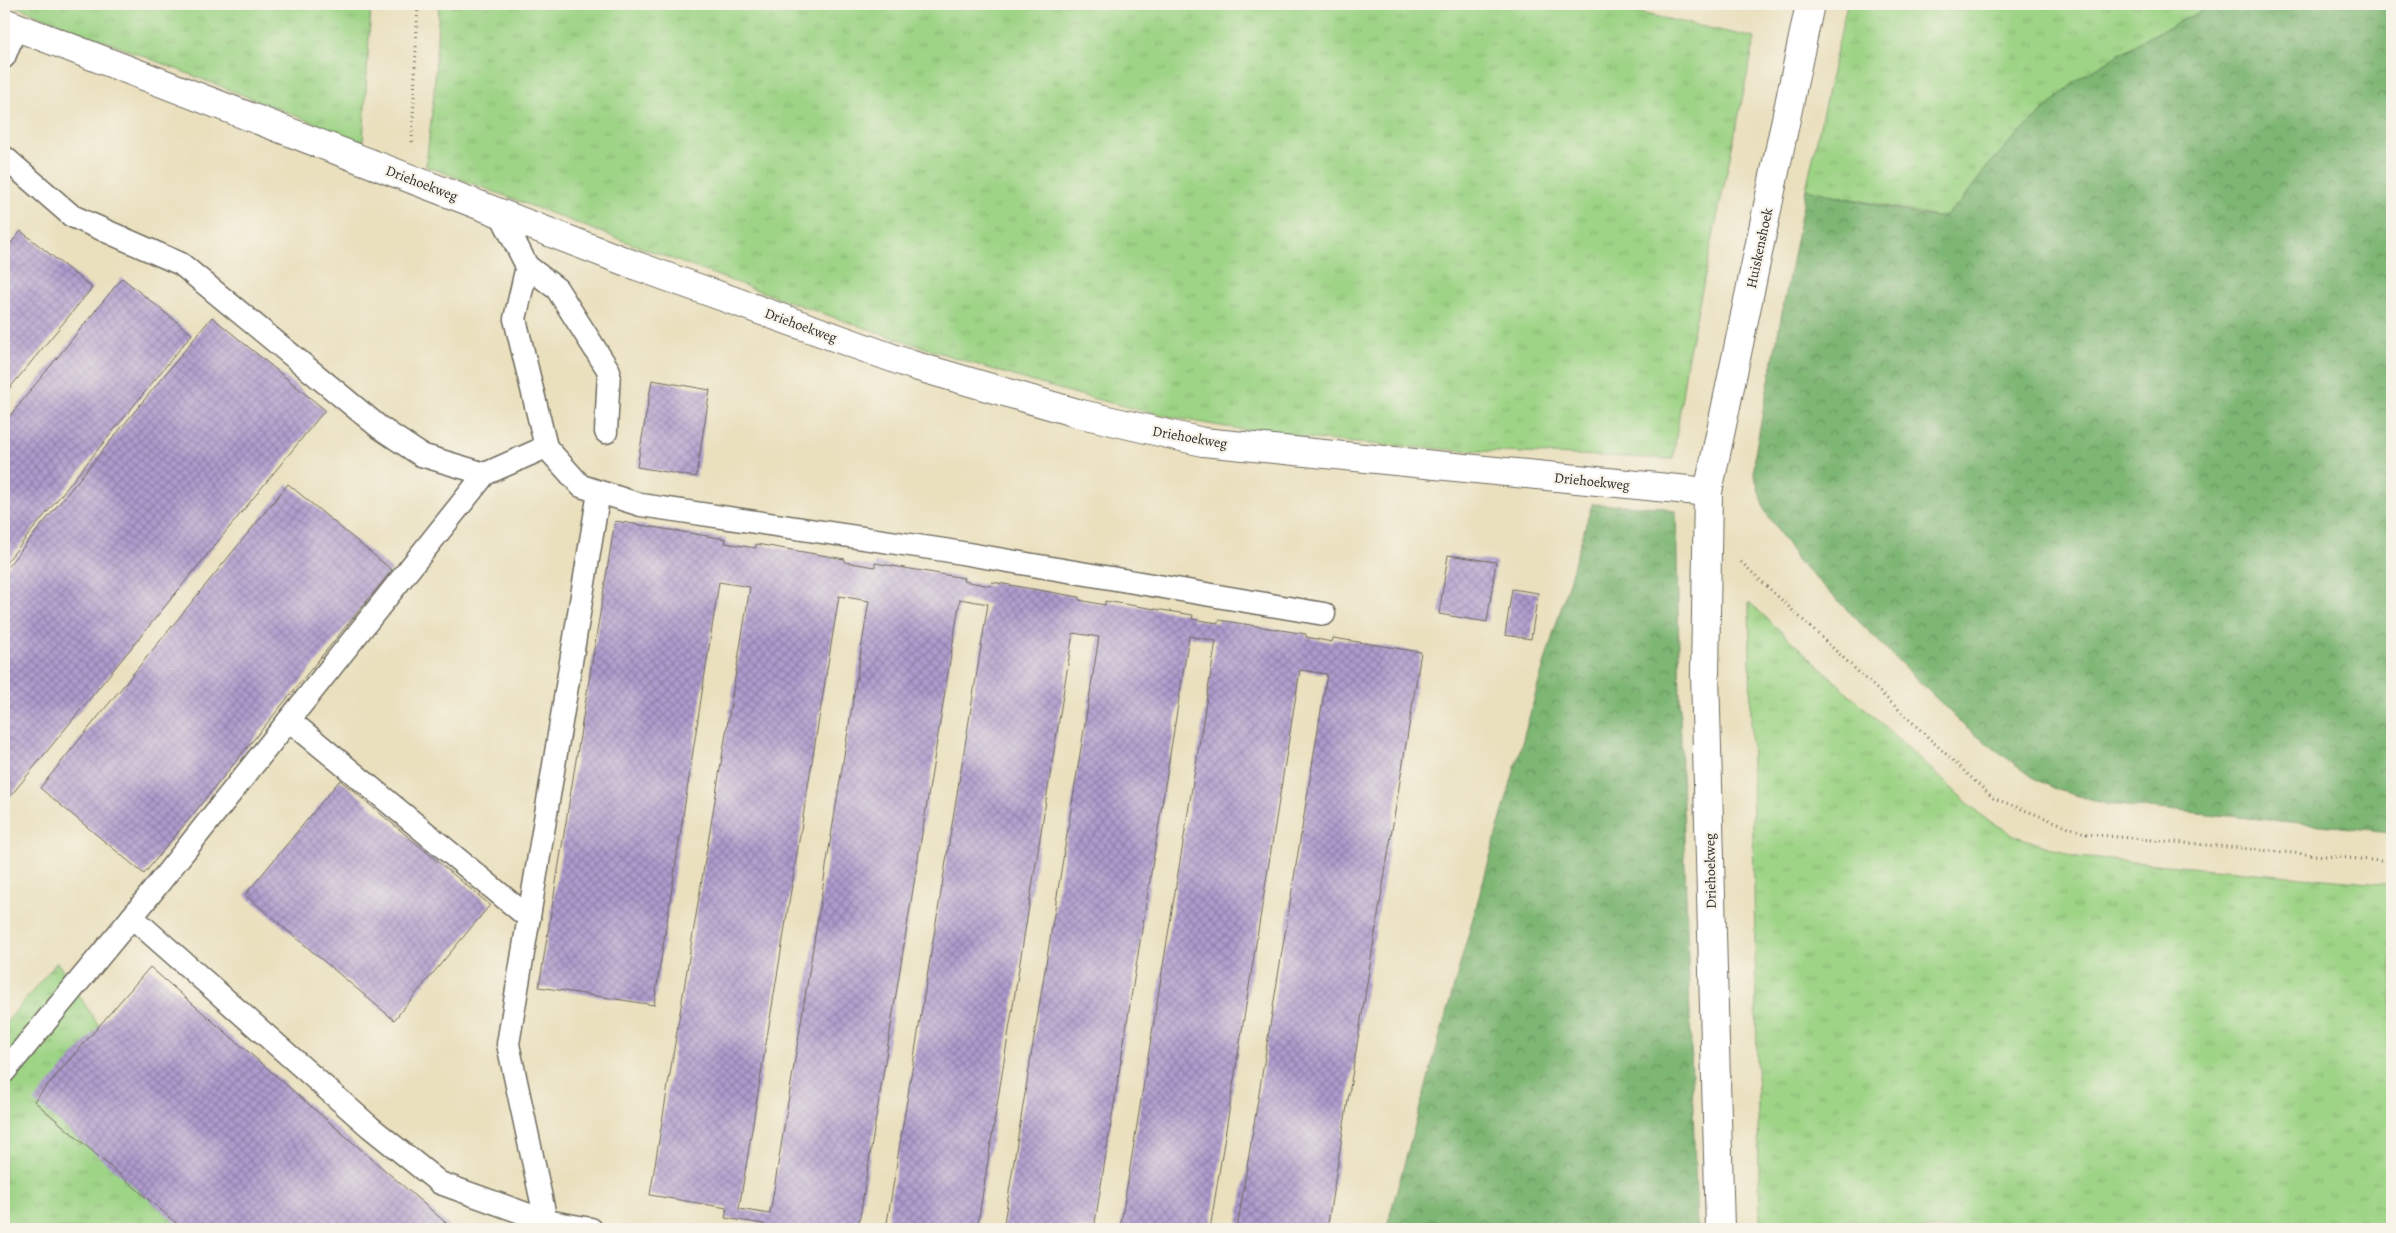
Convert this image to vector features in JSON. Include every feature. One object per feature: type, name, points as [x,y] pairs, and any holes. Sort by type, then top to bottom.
[{"type":"street","name":"Huiskenshoek","points":[[1708,492],[1810,4]]},
{"type":"street","name":"Driehoekweg","points":[[10,25],[637,266],[912,366],[1106,420],[1203,442],[1708,492],[1705,674],[1720,1229]]},
{"type":"lane","points":[[4,57],[10,25]]},
{"type":"lane","points":[[4,157],[72,216],[181,264],[379,427],[421,455],[485,474]]},
{"type":"lane","points":[[500,213],[527,266],[557,289],[608,371],[606,432]]},
{"type":"lane","points":[[527,266],[514,319],[546,447],[581,486],[641,505],[944,550],[1324,614]]},
{"type":"lane","points":[[4,1072],[132,917],[485,474],[546,447]]},
{"type":"lane","points":[[546,1221],[508,1044],[599,492]]},
{"type":"lane","points":[[289,720],[529,918]]},
{"type":"lane","points":[[132,917],[370,1127],[440,1183],[546,1221],[591,1229]]},
{"type":"path","points":[[410,178],[418,4]]},
{"type":"path","points":[[1734,555],[1993,798],[2087,834],[2392,862]]},
{"type":"green space","points":[[10,4],[371,4],[363,142]]},
{"type":"green space","points":[[439,4],[1598,4],[1755,38],[1687,361],[1673,459],[1389,446],[1276,434],[1178,418],[1094,399],[970,363],[715,275],[426,166],[434,93]]},
{"type":"green space","points":[[1847,4],[2216,4],[2143,40],[2078,79],[2012,140],[1989,165],[1960,203],[1946,215],[1937,217],[1806,189]]},
{"type":"green space","points":[[2216,4],[2392,4],[2392,832],[2107,804],[2058,790],[2035,779],[1964,726],[1798,561],[1764,509],[1754,473],[1755,453],[1806,189],[1925,216],[1937,217],[1946,215],[1960,203],[1989,165],[2012,140],[2078,79],[2143,40]]},
{"type":"green space","points":[[1592,504],[1661,507],[1676,511],[1681,745],[1697,1229],[1386,1229],[1539,682]]},
{"type":"green space","points":[[1749,602],[1983,817],[2016,836],[2077,857],[2392,885],[2392,1229],[1760,1229]]},
{"type":"green space","points":[[57,962],[233,1229],[4,1229],[4,1025]]},
{"type":"building","points":[[21,231],[92,288],[4,395],[4,252]]},
{"type":"building","points":[[122,278],[192,334],[4,565],[4,423]]},
{"type":"building","points":[[212,317],[325,410],[4,804],[4,571]]},
{"type":"building","points":[[652,380],[710,390],[696,477],[637,467]]},
{"type":"building","points":[[288,484],[392,570],[144,874],[40,788]]},
{"type":"building","points":[[615,521],[726,539],[725,543],[756,548],[756,544],[845,559],[845,562],[875,567],[875,563],[964,578],[963,581],[991,586],[992,582],[1079,597],[1079,600],[1105,605],[1105,601],[1193,615],[1192,619],[1218,623],[1219,620],[1306,634],[1306,637],[1332,642],[1333,638],[1421,652],[1327,1229],[1237,1229],[1327,674],[1300,670],[1210,1229],[1120,1229],[1216,641],[1189,636],[1094,1229],[1003,1229],[1099,637],[1073,633],[977,1229],[886,1229],[988,604],[960,599],[858,1229],[763,1229],[764,1224],[725,1218],[727,1208],[650,1195],[750,587],[719,582],[654,1005],[539,987]],"holes":[[[839,596],[869,601],[770,1214],[739,1209]]]},
{"type":"building","points":[[1448,555],[1496,562],[1487,622],[1439,614]]},
{"type":"building","points":[[1512,589],[1538,593],[1531,639],[1505,635]]},
{"type":"building","points":[[340,780],[490,905],[394,1020],[245,895]]},
{"type":"building","points":[[150,967],[453,1229],[183,1229],[34,1101]]}]
